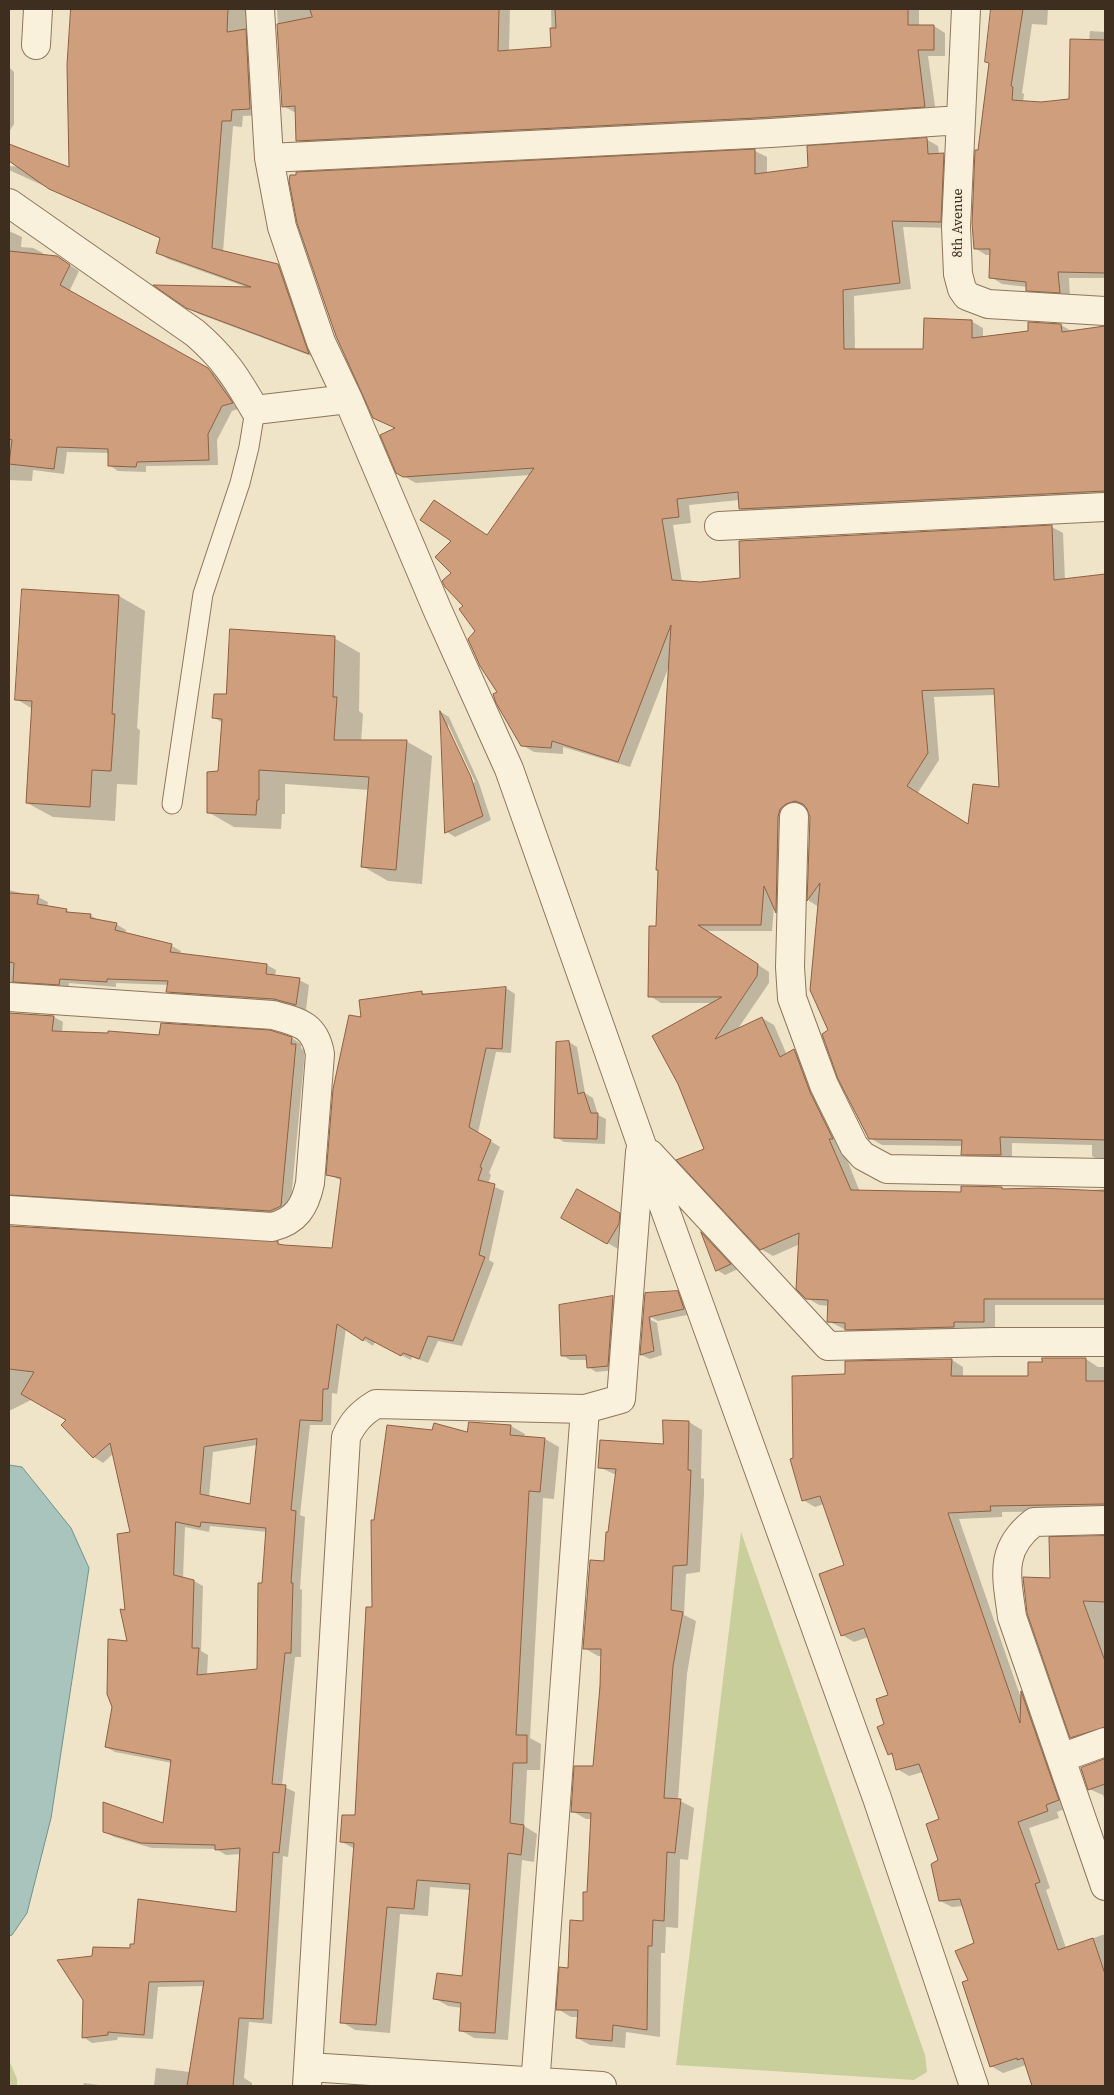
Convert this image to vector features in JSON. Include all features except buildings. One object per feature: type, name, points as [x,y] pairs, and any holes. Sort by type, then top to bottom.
[{"type":"street","points":[[36,45],[38,9]]},
{"type":"street","points":[[260,9],[269,158],[282,227],[321,342],[348,399],[437,609],[509,769],[641,1143],[877,1798],[974,2086]]},
{"type":"street","name":"8th Avenue","points":[[966,9],[956,227],[958,274],[962,289],[975,301],[988,304],[1105,311]]},
{"type":"street","points":[[269,158],[771,133],[960,120]]},
{"type":"street","points":[[9,203],[195,333],[218,354],[237,379],[255,410],[348,399]]},
{"type":"street","points":[[719,526],[1105,507]]},
{"type":"street","points":[[794,817],[790,967],[792,998],[824,1085],[854,1146],[868,1159],[887,1169],[1105,1173]]},
{"type":"street","points":[[9,997],[273,1015],[310,1029],[316,1036],[320,1054],[310,1183],[306,1200],[300,1212],[282,1224],[272,1227],[9,1210]]},
{"type":"street","points":[[641,1143],[828,1346],[995,1342],[1105,1342]]},
{"type":"street","points":[[602,2086],[308,2076],[346,1437],[353,1422],[363,1412],[376,1404],[585,1409],[620,1399],[641,1143]]},
{"type":"street","points":[[535,2085],[585,1409]]},
{"type":"street","points":[[1105,1520],[1034,1522],[1016,1539],[1009,1553],[1006,1574],[1012,1617],[1105,1886]]},
{"type":"street","points":[[1061,1758],[1105,1742]]},
{"type":"lane","points":[[172,804],[203,594],[240,482],[249,447],[255,410]]},
{"type":"green space","points":[[741,1532],[925,2055],[927,2072],[914,2080],[676,2065]]},
{"type":"green space","points":[[9,2060],[17,2079],[17,2086],[9,2086]]},
{"type":"water","points":[[9,1465],[22,1467],[71,1528],[89,1568],[51,1818],[27,1913],[12,1935],[9,1936]]}]
